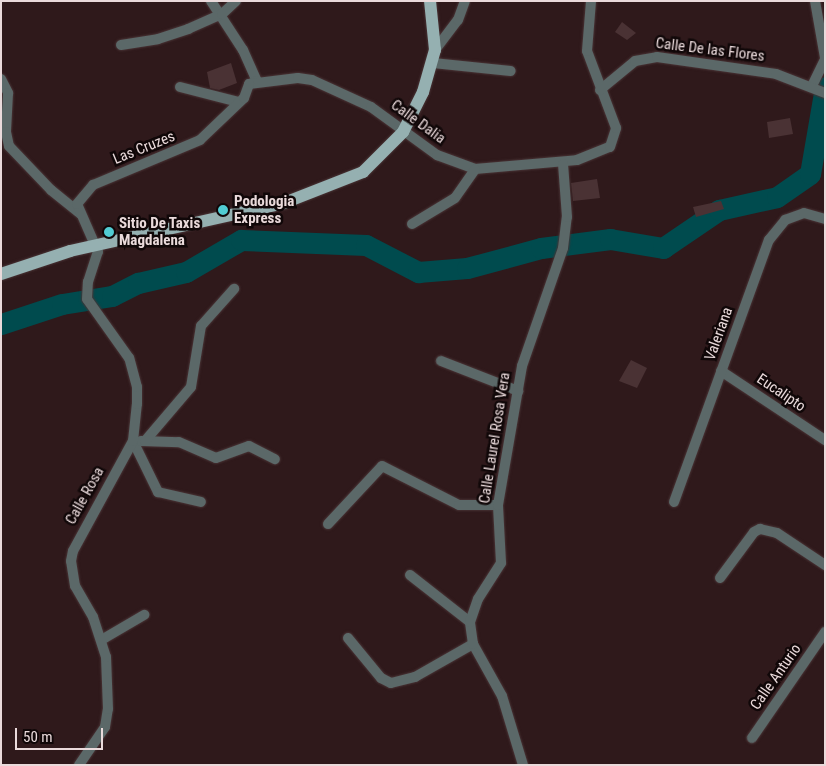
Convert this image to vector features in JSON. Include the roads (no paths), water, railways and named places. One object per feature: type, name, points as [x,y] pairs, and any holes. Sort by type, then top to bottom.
[{"type":"main road","points":[[1,274],[96,245],[284,202],[330,187],[363,172],[404,132],[414,115],[433,63],[435,50],[430,1]]},
{"type":"street","points":[[211,1],[222,14],[257,81],[249,84]]},
{"type":"street","points":[[121,45],[158,39],[222,14],[236,1]]},
{"type":"street","points":[[435,50],[458,20],[465,1]]},
{"type":"street","points":[[591,1],[587,51],[600,90]]},
{"type":"street","points":[[813,86],[825,59],[815,1]]},
{"type":"street","name":"Calle De las Flores","points":[[600,90],[634,61],[657,57],[738,66],[793,78],[825,93]]},
{"type":"street","points":[[433,63],[511,71]]},
{"type":"street","name":"Calle Dalia","points":[[249,84],[298,78],[312,80],[372,107],[437,155],[475,170],[563,164],[603,152],[615,138],[616,128],[600,90]]},
{"type":"street","points":[[2,80],[8,93],[6,132],[9,146],[45,184],[81,214],[96,245]]},
{"type":"street","name":"Las Cruzes","points":[[81,214],[78,204],[94,185],[200,140],[248,93],[249,84]]},
{"type":"street","points":[[180,87],[239,102]]},
{"type":"street","name":"Calle Laurel Rosa Vera","points":[[523,765],[502,696],[473,644],[470,622],[478,599],[501,563],[498,505],[518,391],[527,346],[563,248],[567,217],[563,164]]},
{"type":"street","points":[[412,224],[455,198],[475,170]]},
{"type":"street","name":"Valeriana","points":[[674,502],[769,240],[785,220],[804,213],[825,219]]},
{"type":"street","name":"Calle Rosa","points":[[79,765],[105,727],[108,709],[102,639],[75,586],[71,561],[73,551],[133,441],[137,387],[131,365],[120,344],[87,299],[88,282],[98,255],[96,245]]},
{"type":"street","points":[[145,441],[191,387],[201,326],[234,289]]},
{"type":"street","points":[[442,361],[518,391]]},
{"type":"street","name":"Eucalipto","points":[[721,371],[825,440]]},
{"type":"street","points":[[201,502],[158,492],[133,441],[179,442],[216,458],[249,446],[275,459]]},
{"type":"street","points":[[328,524],[382,466],[459,505],[498,505]]},
{"type":"street","points":[[720,578],[754,532],[760,529],[777,533],[825,565]]},
{"type":"street","points":[[410,575],[470,622]]},
{"type":"street","points":[[102,639],[144,615]]},
{"type":"street","name":"Calle Anturio","points":[[752,738],[825,632]]},
{"type":"street","points":[[348,638],[381,678],[391,683],[415,677],[473,644]]},
{"type":"waterway","points":[[1,324],[62,304],[112,296],[138,283],[186,272],[241,240],[366,245],[418,272],[467,268],[541,248],[610,239],[663,248],[719,210],[777,197],[810,174],[825,87]]},
{"type":"place","name":"Podologia Express","points":[[223,210]]},
{"type":"place","name":"Sitio De Taxis Magdalena","points":[[109,232]]}]
